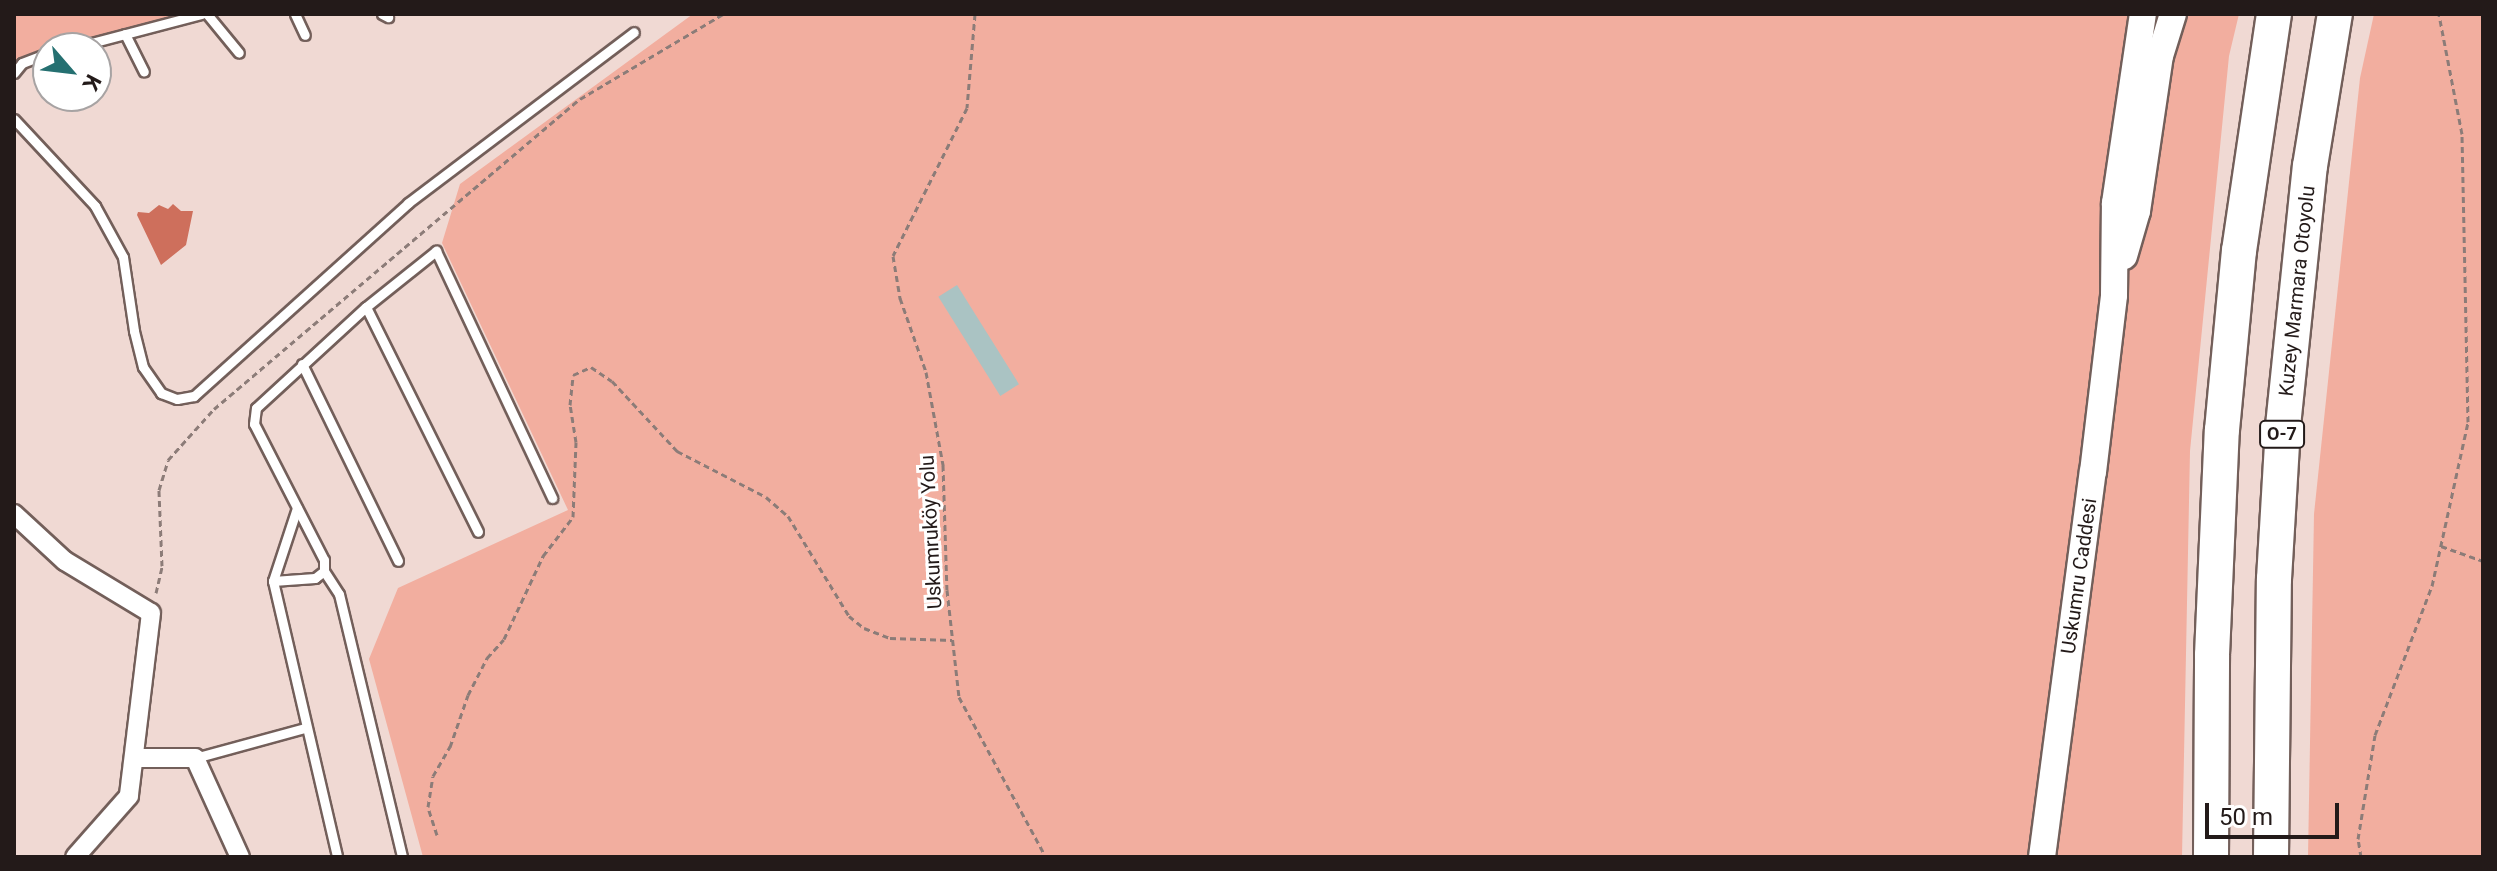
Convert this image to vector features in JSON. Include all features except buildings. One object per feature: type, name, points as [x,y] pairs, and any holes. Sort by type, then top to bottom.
[{"type":"highway","points":[[2211,857],[2213,625],[2222,430],[2239,251],[2274,14]]},
{"type":"highway","name":"Kuzey Marmara Otoyolu","points":[[2271,857],[2274,579],[2285,397],[2310,166],[2335,14]]},
{"type":"main road","name":"Uskumru Caddesi","points":[[2042,857],[2114,295],[2115,203],[2143,14]]},
{"type":"main road","name":"Uskumru Caddesi","points":[[2114,295],[2137,211],[2160,56],[2173,14]]},
{"type":"street","points":[[14,514],[65,561],[151,613],[129,796],[75,857]]},
{"type":"street","points":[[134,758],[195,758],[240,857]]},
{"type":"lane","points":[[112,37],[204,14],[239,53]]},
{"type":"lane","points":[[295,14],[305,35]]},
{"type":"lane","points":[[14,119],[95,206],[123,257],[134,331],[143,367],[161,393],[177,399],[194,396],[408,203],[634,32]]},
{"type":"lane","points":[[125,34],[144,72]]},
{"type":"lane","points":[[14,73],[22,63],[32,59]]},
{"type":"lane","points":[[402,857],[339,594],[324,571],[324,560],[252,416],[275,388],[366,307],[436,251],[552,498]]},
{"type":"lane","points":[[366,307],[478,532]]},
{"type":"lane","points":[[302,364],[398,561]]},
{"type":"lane","points":[[297,508],[273,581],[337,857]]},
{"type":"lane","points":[[273,581],[315,578],[324,571]]},
{"type":"lane","points":[[195,758],[305,728]]},
{"type":"path","points":[[2361,857],[2358,839],[2375,735],[2432,586],[2468,422],[2462,134],[2439,14]]},
{"type":"path","name":"Uskumruköy Yolu","points":[[976,15],[967,108],[893,256],[900,298],[926,372],[943,465],[952,640],[959,697],[1046,857]]},
{"type":"path","points":[[437,835],[428,807],[433,776],[450,747],[468,695],[487,658],[504,639],[543,556],[573,517],[576,442],[570,405],[573,375],[591,367],[612,381],[677,451],[766,497],[788,516],[849,616],[864,628],[890,638],[952,640]]},
{"type":"path","points":[[2441,546],[2483,561]]},
{"type":"shaded area","points":[[14,14],[179,14],[112,34],[32,32],[32,59],[14,64]]},
{"type":"shaded area","points":[[693,14],[2239,14],[2229,56],[2190,451],[2182,857],[423,857],[369,659],[398,588],[568,510],[442,243],[460,184]]},
{"type":"shaded area","points":[[2374,14],[2483,14],[2483,857],[2308,857],[2314,514],[2360,78]]},
{"type":"shaded area","points":[[173,204],[181,211],[193,211],[186,245],[161,265],[137,215],[138,212],[149,213],[159,205],[168,209]]}]
